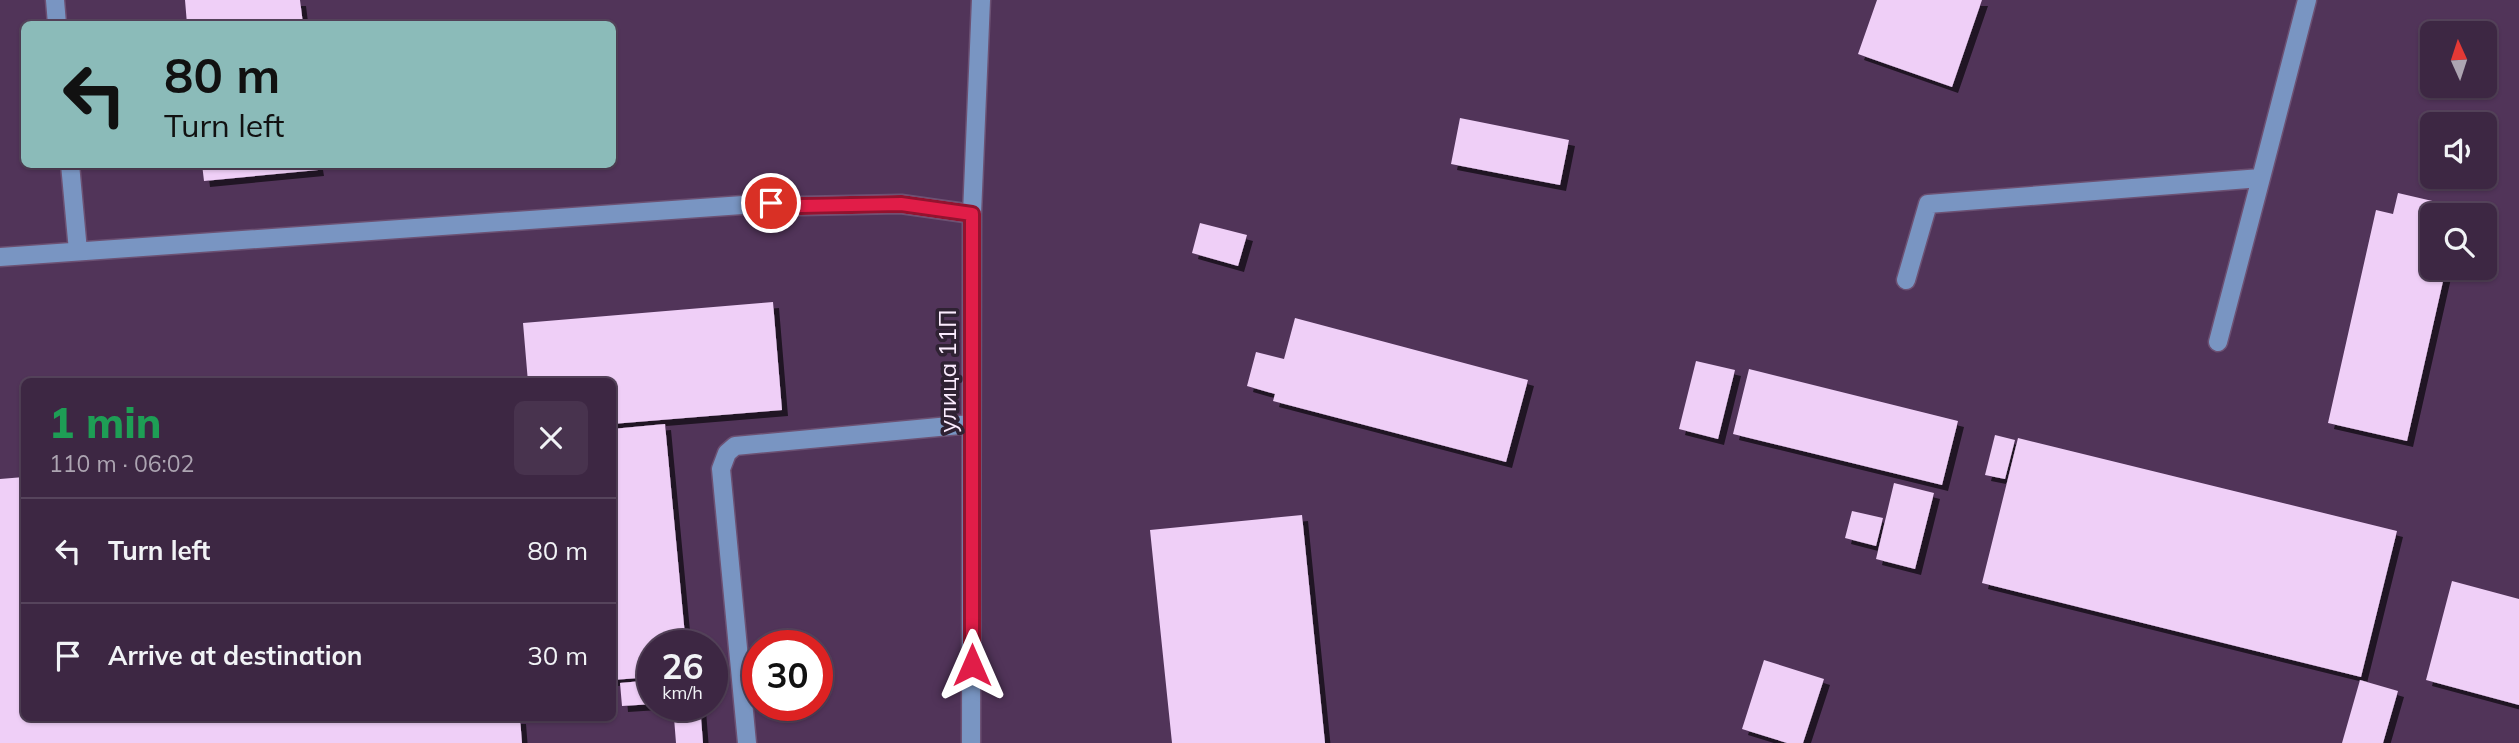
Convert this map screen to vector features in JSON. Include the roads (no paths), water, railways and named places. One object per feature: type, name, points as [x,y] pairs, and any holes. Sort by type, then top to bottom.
[{"type":"street","points":[[55,0],[57,21]]},
{"type":"street","name":"улица 11П","points":[[971,743],[972,214],[981,0]]},
{"type":"street","points":[[2218,342],[2307,0]]},
{"type":"street","points":[[70,168],[78,251]]},
{"type":"street","points":[[1906,280],[1928,204],[2261,178]]},
{"type":"street","points":[[0,257],[771,203],[801,206],[901,204],[972,214]]},
{"type":"street","points":[[747,743],[721,468],[727,453],[735,446],[971,424]]}]
